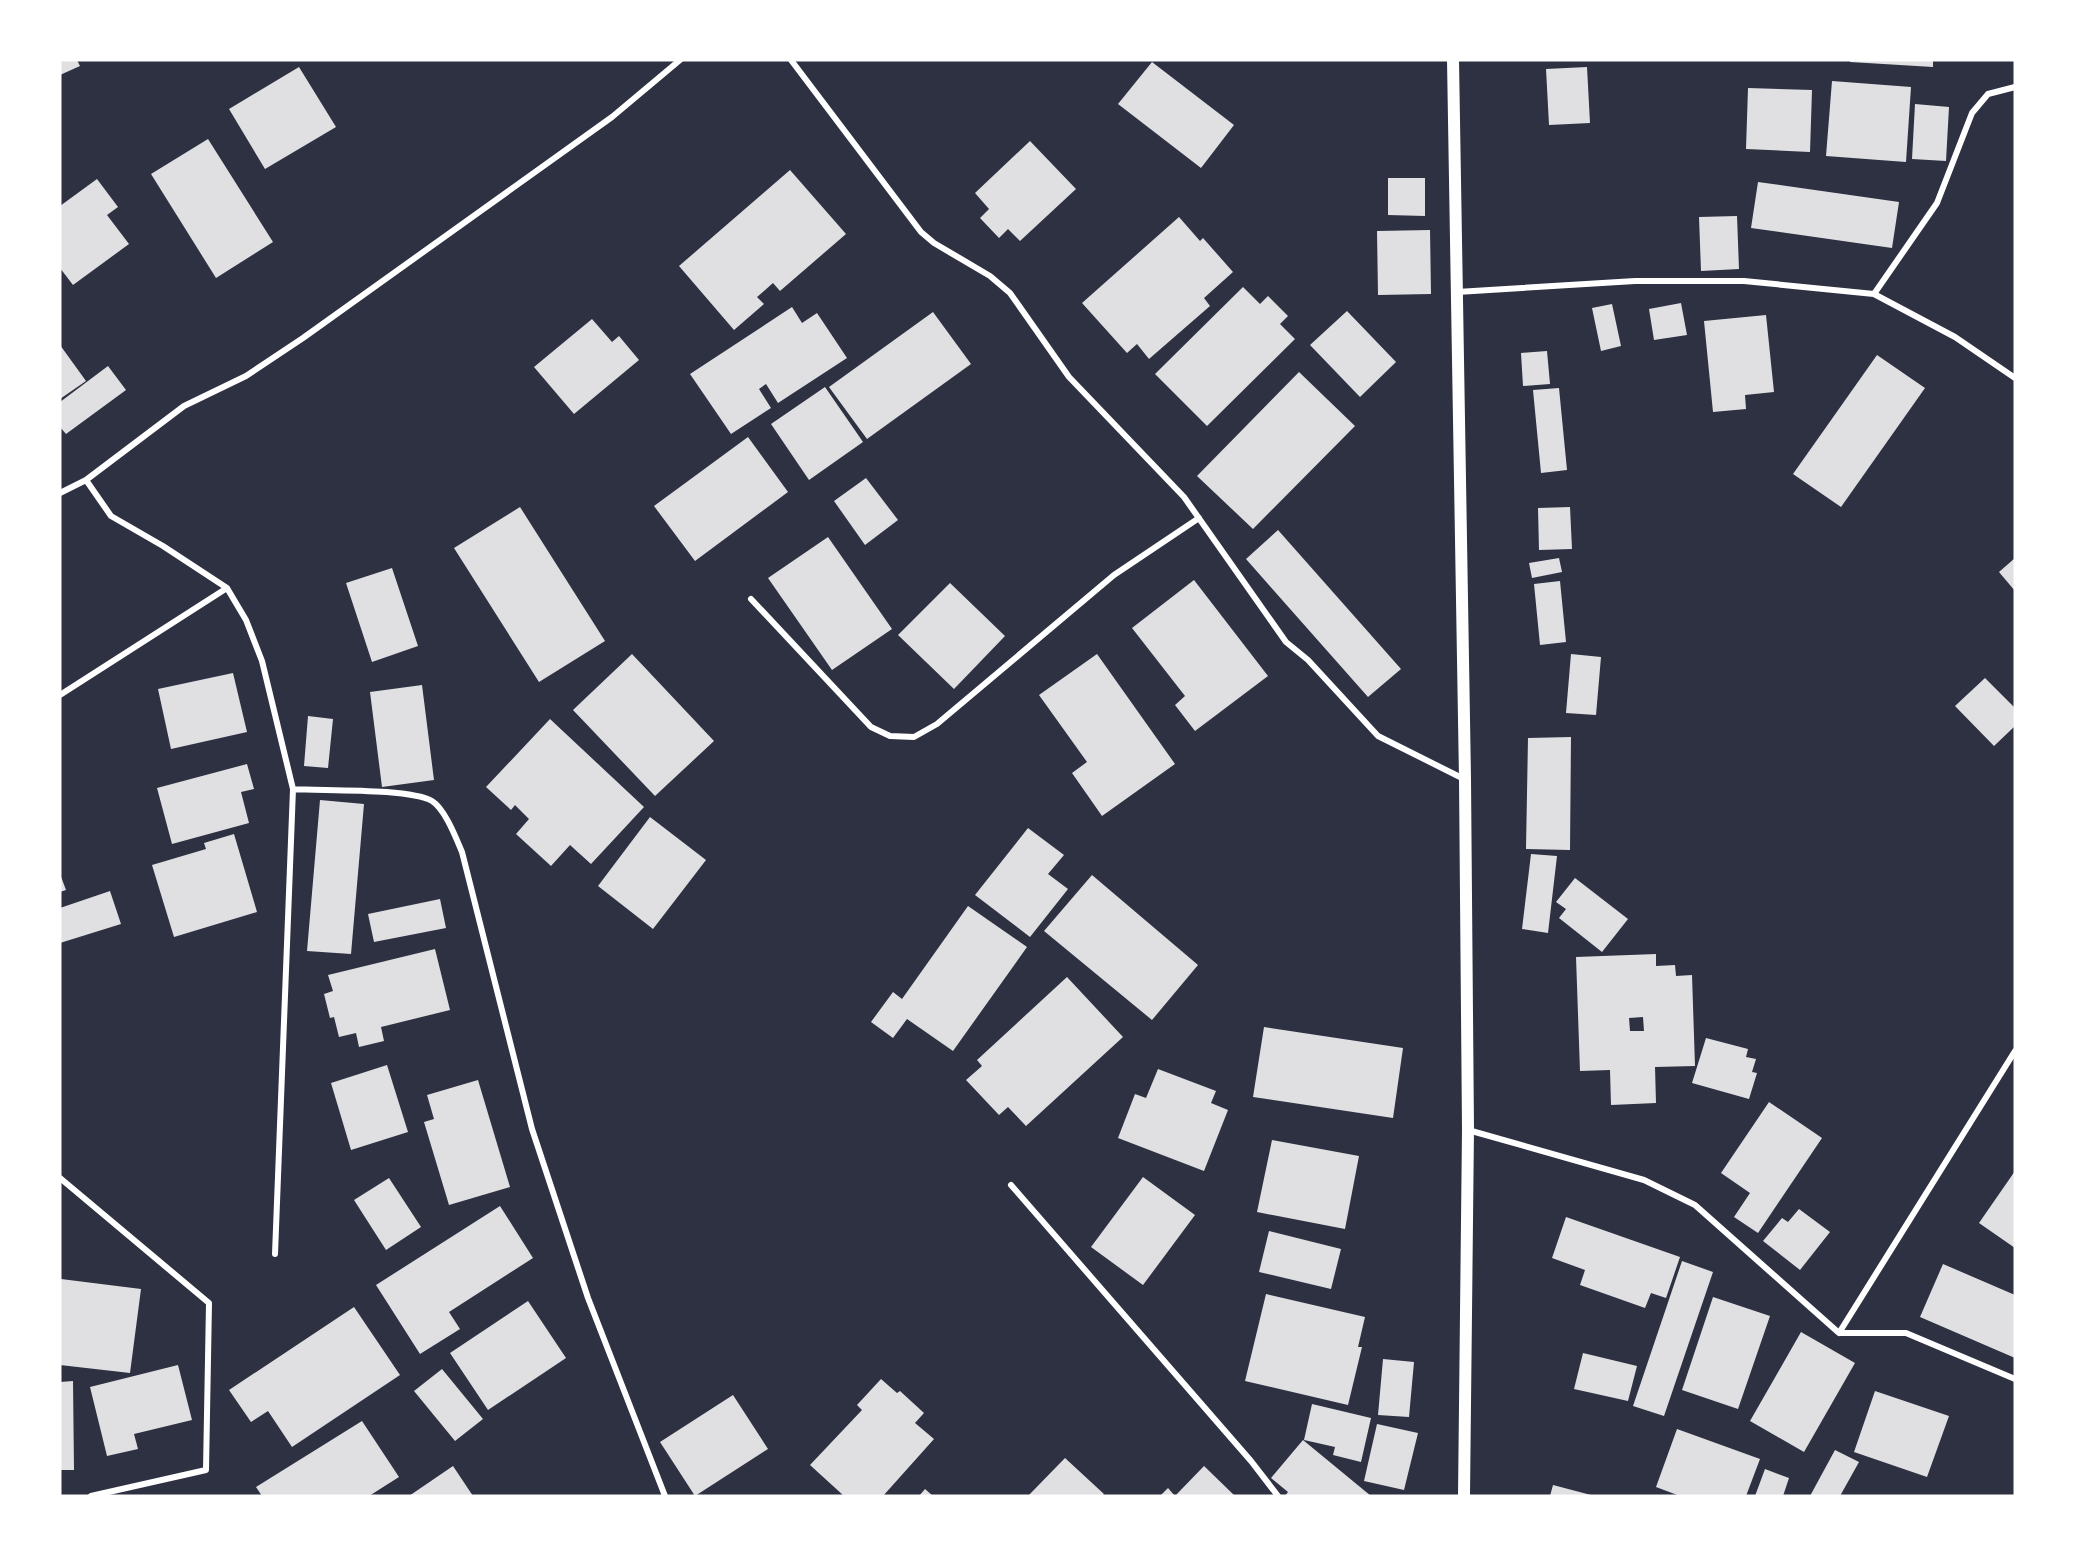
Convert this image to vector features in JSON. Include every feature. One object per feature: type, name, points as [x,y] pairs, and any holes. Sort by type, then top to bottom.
[{"type":"main road","points":[[1453,60],[1465,779],[1468,1130],[1464,1496]]},
{"type":"street","points":[[60,493],[86,480],[184,406],[246,376],[303,338],[612,117],[680,60]]},
{"type":"street","points":[[791,60],[921,232],[934,243],[990,276],[1010,293],[1069,377],[1184,497],[1286,642],[1308,660],[1378,736],[1465,779]]},
{"type":"street","points":[[1874,294],[1937,203],[1972,113],[1988,94],[2015,87]]},
{"type":"street","points":[[1456,292],[1646,281],[1744,281],[1874,294],[1955,337],[2015,378]]},
{"type":"street","points":[[86,480],[111,516],[163,546],[227,588],[246,620],[262,661],[293,789],[275,1254]]},
{"type":"street","points":[[752,599],[871,727],[891,736],[914,737],[937,724],[1114,575],[1199,518]]},
{"type":"street","points":[[60,695],[227,588]]},
{"type":"street","points":[[293,789],[405,794],[432,801],[451,825],[462,852],[531,1130],[588,1298],[665,1496]]},
{"type":"street","points":[[1839,1333],[2015,1052]]},
{"type":"street","points":[[1468,1130],[1644,1180],[1695,1206],[1839,1333],[1906,1333],[2015,1379]]},
{"type":"street","points":[[60,1178],[208,1303],[206,1470],[91,1496]]},
{"type":"street","points":[[1011,1185],[1243,1452],[1278,1496]]},
{"type":"building","points":[[60,60],[77,60],[80,66],[60,75]]},
{"type":"building","points":[[1850,60],[1933,60],[1933,67],[1850,62]]},
{"type":"building","points":[[1152,62],[1234,125],[1201,168],[1118,104]]},
{"type":"building","points":[[299,67],[336,127],[265,169],[229,109]]},
{"type":"building","points":[[1587,67],[1590,123],[1549,125],[1546,69]]},
{"type":"building","points":[[1832,81],[1911,87],[1906,162],[1826,156]]},
{"type":"building","points":[[1748,88],[1812,90],[1810,152],[1746,149]]},
{"type":"building","points":[[1915,104],[1949,107],[1946,161],[1912,159]]},
{"type":"building","points":[[208,139],[273,242],[216,278],[151,174]]},
{"type":"building","points":[[1030,141],[1076,189],[1020,241],[1008,229],[999,238],[980,218],[989,209],[975,193]]},
{"type":"building","points":[[790,170],[846,234],[780,291],[773,283],[757,297],[764,304],[734,330],[679,266]]},
{"type":"building","points":[[1388,178],[1425,178],[1425,216],[1388,215]]},
{"type":"building","points":[[97,179],[118,207],[107,215],[129,244],[73,285],[60,268],[60,206]]},
{"type":"building","points":[[1758,182],[1899,202],[1892,248],[1751,228]]},
{"type":"building","points":[[1737,216],[1739,269],[1701,271],[1699,217]]},
{"type":"building","points":[[1179,217],[1200,241],[1203,238],[1233,272],[1204,298],[1210,306],[1149,359],[1137,344],[1127,353],[1082,303]]},
{"type":"building","points":[[1430,230],[1431,294],[1378,295],[1377,231]]},
{"type":"building","points":[[1243,287],[1260,304],[1268,296],[1288,316],[1280,324],[1295,339],[1207,426],[1155,374]]},
{"type":"building","points":[[1681,303],[1687,335],[1654,340],[1649,309]]},
{"type":"building","points":[[1612,304],[1621,346],[1601,351],[1592,308]]},
{"type":"building","points":[[792,307],[802,323],[817,313],[847,358],[778,403],[766,384],[759,389],[771,408],[731,434],[690,374]]},
{"type":"building","points":[[1347,311],[1396,362],[1360,397],[1310,345]]},
{"type":"building","points":[[933,312],[971,364],[867,439],[829,387]]},
{"type":"building","points":[[1766,315],[1774,392],[1745,395],[1746,409],[1713,412],[1704,321]]},
{"type":"building","points":[[592,319],[612,342],[619,336],[639,360],[574,414],[534,367]]},
{"type":"building","points":[[60,345],[86,381],[60,399]]},
{"type":"building","points":[[1547,351],[1550,384],[1523,386],[1521,353]]},
{"type":"building","points":[[1877,355],[1925,388],[1841,507],[1793,474]]},
{"type":"building","points":[[108,366],[126,390],[66,434],[60,427],[60,402]]},
{"type":"building","points":[[1299,372],[1355,426],[1253,529],[1197,476]]},
{"type":"building","points":[[825,387],[863,442],[809,480],[771,424]]},
{"type":"building","points":[[1559,388],[1567,470],[1541,473],[1533,390]]},
{"type":"building","points":[[748,437],[788,492],[695,561],[654,506]]},
{"type":"building","points":[[866,478],[898,520],[865,545],[834,501]]},
{"type":"building","points":[[520,507],[605,641],[539,682],[454,548]]},
{"type":"building","points":[[1570,507],[1572,549],[1539,550],[1538,508]]},
{"type":"building","points":[[1278,530],[1401,669],[1368,697],[1246,559]]},
{"type":"building","points":[[828,537],[892,629],[832,670],[768,578]]},
{"type":"building","points":[[1559,558],[1562,572],[1532,578],[1529,563]]},
{"type":"building","points":[[2015,558],[2015,591],[1999,572]]},
{"type":"building","points":[[392,568],[418,646],[372,662],[346,583]]},
{"type":"building","points":[[1194,580],[1268,676],[1195,731],[1175,705],[1185,696],[1132,628]]},
{"type":"building","points":[[1560,581],[1566,642],[1540,645],[1534,584]]},
{"type":"building","points":[[950,583],[1005,636],[954,689],[898,635]]},
{"type":"building","points":[[632,654],[714,741],[655,796],[573,710]]},
{"type":"building","points":[[1097,654],[1175,764],[1102,816],[1072,773],[1087,762],[1039,695]]},
{"type":"building","points":[[1571,654],[1601,657],[1596,715],[1566,713]]},
{"type":"building","points":[[233,673],[247,732],[171,749],[158,689]]},
{"type":"building","points":[[1985,678],[2015,708],[2015,726],[1994,746],[1955,706]]},
{"type":"building","points":[[422,685],[434,780],[382,787],[370,692]]},
{"type":"building","points":[[308,716],[333,719],[328,768],[304,766]]},
{"type":"building","points":[[550,719],[644,807],[591,864],[570,845],[551,866],[516,834],[529,819],[515,805],[511,810],[486,787]]},
{"type":"building","points":[[1571,737],[1570,850],[1526,849],[1528,738]]},
{"type":"building","points":[[247,764],[254,789],[241,792],[249,823],[172,844],[157,788]]},
{"type":"building","points":[[320,800],[364,804],[351,954],[307,951]]},
{"type":"building","points":[[650,817],[706,860],[653,929],[598,886]]},
{"type":"building","points":[[1028,828],[1064,855],[1048,874],[1068,889],[1030,937],[975,895]]},
{"type":"building","points":[[234,834],[257,912],[174,937],[152,865],[206,849],[204,843]]},
{"type":"building","points":[[1531,854],[1557,856],[1548,933],[1522,929]]},
{"type":"building","points":[[60,874],[66,890],[60,892]]},
{"type":"building","points":[[1092,875],[1198,965],[1152,1020],[1044,931]]},
{"type":"building","points":[[1575,878],[1628,919],[1602,952],[1559,918],[1566,909],[1556,902]]},
{"type":"building","points":[[110,891],[121,924],[60,943],[60,908]]},
{"type":"building","points":[[440,899],[446,928],[374,942],[368,914]]},
{"type":"building","points":[[968,906],[1027,947],[953,1051],[907,1019],[893,1038],[871,1022],[893,992],[902,999]]},
{"type":"building","points":[[435,949],[450,1010],[381,1027],[384,1041],[359,1047],[356,1033],[339,1037],[334,1017],[330,1018],[324,994],[333,991],[328,975]]},
{"type":"building","points":[[1656,954],[1656,966],[1675,965],[1676,976],[1692,975],[1695,1066],[1655,1067],[1656,1103],[1611,1105],[1610,1070],[1580,1071],[1576,957]],"holes":[[[1643,1017],[1644,1031],[1630,1031],[1629,1018]]]},
{"type":"building","points":[[1067,977],[1123,1037],[1026,1126],[1008,1107],[999,1115],[966,1080],[982,1066],[977,1060]]},
{"type":"building","points":[[1264,1027],[1403,1048],[1393,1118],[1253,1097]]},
{"type":"building","points":[[1706,1038],[1748,1049],[1746,1057],[1756,1059],[1752,1072],[1757,1073],[1749,1099],[1692,1083]]},
{"type":"building","points":[[387,1065],[408,1132],[351,1150],[331,1083]]},
{"type":"building","points":[[1158,1069],[1216,1091],[1211,1103],[1228,1110],[1204,1171],[1118,1138],[1135,1094],[1146,1098]]},
{"type":"building","points":[[478,1080],[510,1187],[449,1205],[424,1122],[434,1119],[427,1095]]},
{"type":"building","points":[[1769,1102],[1822,1138],[1758,1233],[1734,1217],[1750,1193],[1721,1173]]},
{"type":"building","points":[[1272,1140],[1359,1156],[1345,1229],[1257,1212]]},
{"type":"building","points":[[2015,1171],[2015,1248],[1979,1223]]},
{"type":"building","points":[[1143,1177],[1195,1215],[1143,1285],[1091,1247]]},
{"type":"building","points":[[389,1178],[421,1227],[386,1250],[354,1200]]},
{"type":"building","points":[[500,1206],[533,1258],[449,1312],[460,1329],[420,1354],[376,1285]]},
{"type":"building","points":[[1799,1209],[1830,1232],[1800,1270],[1763,1241],[1782,1218],[1788,1222]]},
{"type":"building","points":[[1566,1217],[1680,1257],[1666,1298],[1651,1293],[1645,1308],[1580,1285],[1585,1270],[1552,1258]]},
{"type":"building","points":[[1269,1231],[1341,1249],[1331,1289],[1259,1272]]},
{"type":"building","points":[[1682,1261],[1713,1272],[1664,1416],[1633,1406]]},
{"type":"building","points":[[1943,1264],[2015,1295],[2015,1358],[1920,1317]]},
{"type":"building","points":[[61,1279],[141,1289],[130,1373],[60,1365]]},
{"type":"building","points":[[1266,1294],[1365,1317],[1358,1347],[1362,1347],[1348,1405],[1245,1381]]},
{"type":"building","points":[[1713,1297],[1770,1316],[1738,1409],[1682,1390]]},
{"type":"building","points":[[528,1301],[566,1358],[488,1410],[450,1353]]},
{"type":"building","points":[[354,1307],[400,1375],[292,1447],[268,1411],[251,1422],[229,1390]]},
{"type":"building","points":[[1801,1332],[1855,1363],[1804,1452],[1750,1421]]},
{"type":"building","points":[[1583,1353],[1637,1366],[1628,1401],[1574,1389]]},
{"type":"building","points":[[1383,1359],[1414,1362],[1409,1417],[1378,1415]]},
{"type":"building","points":[[178,1365],[192,1420],[134,1434],[138,1449],[107,1456],[90,1387]]},
{"type":"building","points":[[442,1369],[483,1419],[455,1441],[414,1391]]},
{"type":"building","points":[[881,1379],[897,1393],[900,1391],[924,1413],[915,1423],[934,1439],[883,1496],[844,1496],[810,1465],[862,1410],[857,1405]]},
{"type":"building","points":[[73,1381],[74,1470],[60,1470],[60,1382]]},
{"type":"building","points":[[1875,1391],[1949,1416],[1927,1477],[1854,1452]]},
{"type":"building","points":[[733,1395],[768,1449],[695,1496],[660,1442]]},
{"type":"building","points":[[1312,1404],[1371,1418],[1361,1462],[1333,1455],[1335,1447],[1304,1440]]},
{"type":"building","points":[[362,1421],[399,1477],[369,1496],[262,1496],[256,1487]]},
{"type":"building","points":[[1377,1424],[1418,1433],[1404,1490],[1364,1481]]},
{"type":"building","points":[[1677,1429],[1760,1459],[1746,1496],[1680,1496],[1656,1487]]},
{"type":"building","points":[[1303,1440],[1371,1496],[1285,1496],[1288,1492],[1271,1478]]},
{"type":"building","points":[[1835,1450],[1859,1462],[1840,1496],[1810,1496]]},
{"type":"building","points":[[1065,1458],[1104,1494],[1102,1496],[1028,1496]]},
{"type":"building","points":[[453,1466],[473,1496],[409,1496]]},
{"type":"building","points":[[1204,1466],[1235,1496],[1175,1496]]},
{"type":"building","points":[[1765,1469],[1789,1478],[1783,1496],[1755,1496]]},
{"type":"building","points":[[1553,1485],[1591,1495],[1591,1496],[1550,1496]]},
{"type":"building","points":[[1168,1488],[1175,1496],[1160,1496]]},
{"type":"building","points":[[925,1489],[933,1496],[919,1496]]}]
